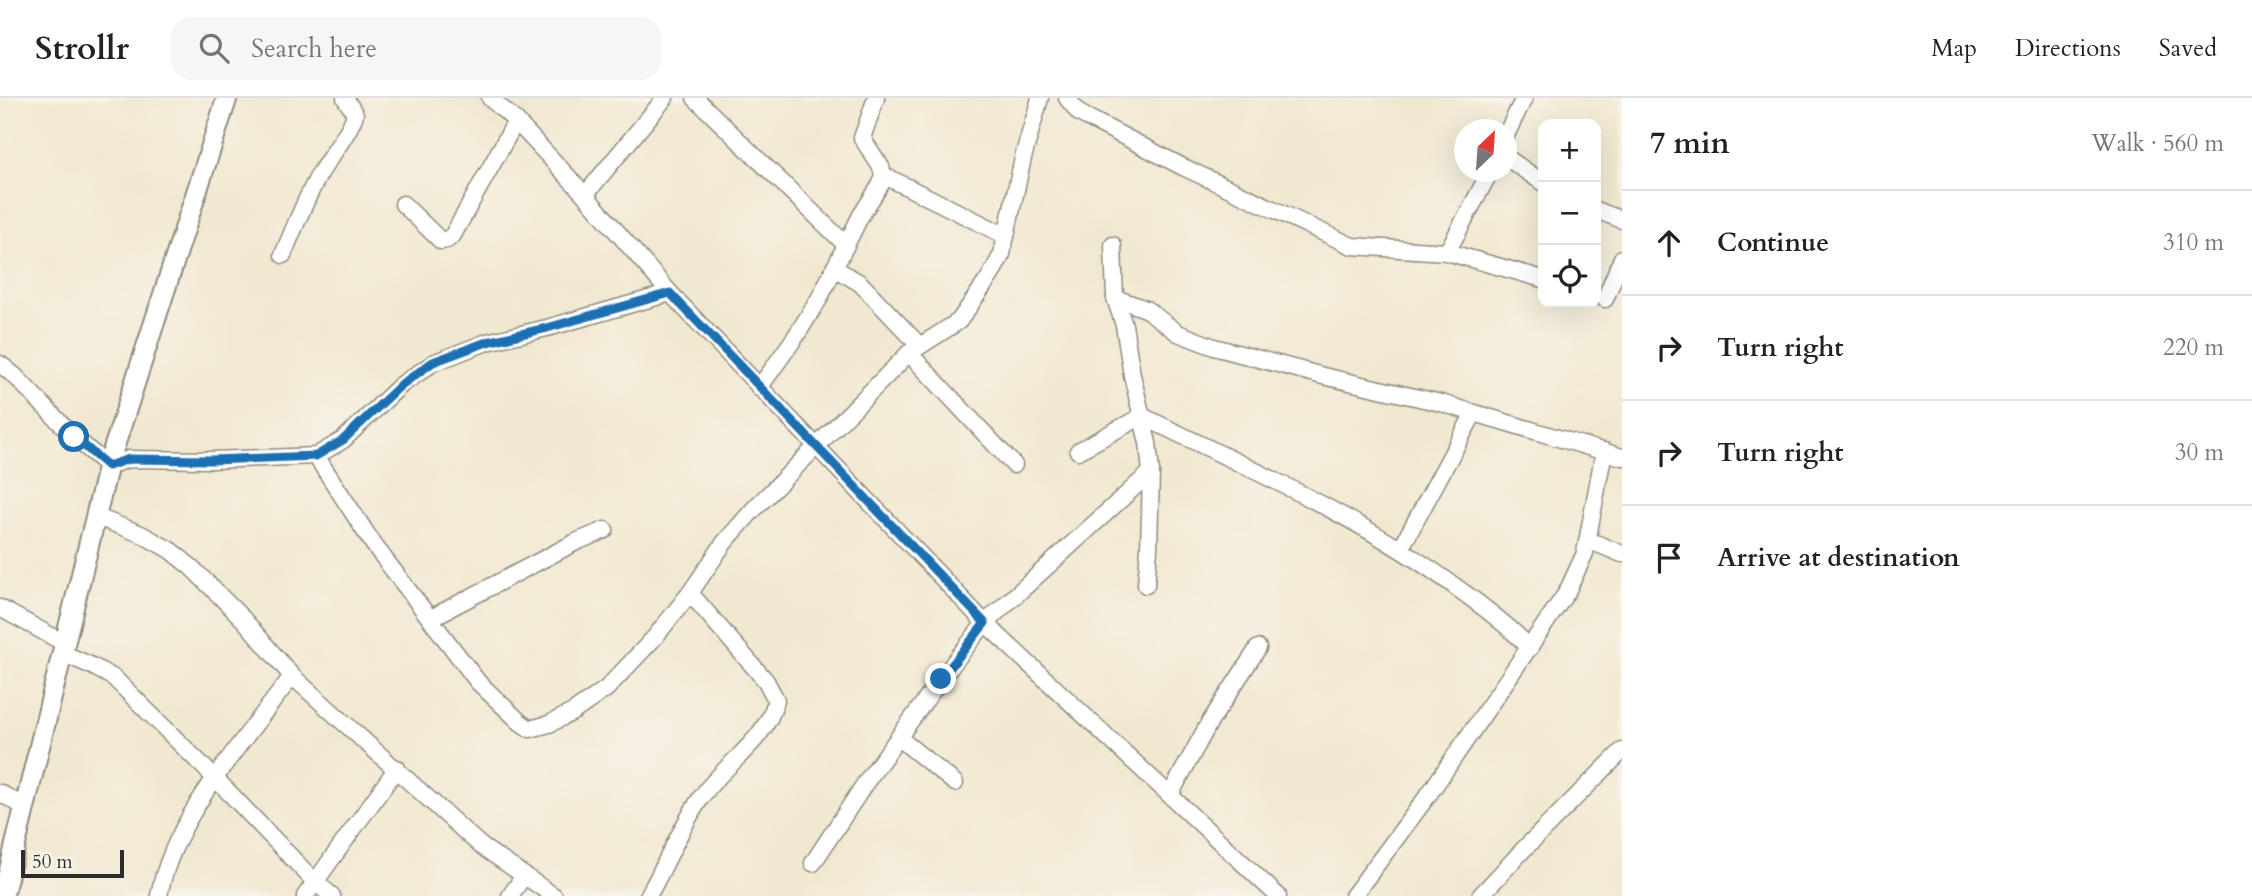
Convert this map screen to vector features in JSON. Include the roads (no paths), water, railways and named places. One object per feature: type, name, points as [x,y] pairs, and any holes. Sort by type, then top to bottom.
[{"type":"street","points":[[3,896],[108,466],[227,98]]},
{"type":"street","points":[[283,255],[319,175],[353,123],[355,114],[345,98]]},
{"type":"street","points":[[490,98],[516,121],[585,195],[670,293],[759,388],[985,623],[1278,896]]},
{"type":"street","points":[[585,195],[665,98]]},
{"type":"street","points":[[695,98],[845,244]]},
{"type":"street","points":[[759,388],[819,299],[845,244],[881,184],[881,167],[862,138],[876,98]]},
{"type":"street","points":[[316,456],[374,545],[478,682],[530,729],[573,712],[607,689],[655,637],[690,593],[724,543],[815,447],[914,349],[959,321],[1002,254],[1023,158],[1040,98]]},
{"type":"street","points":[[1067,98],[1079,113],[1088,118],[1182,167],[1340,242],[1365,249],[1447,251],[1538,278]]},
{"type":"street","points":[[1514,119],[1524,98]]},
{"type":"street","points":[[402,204],[441,241],[447,240],[453,235],[516,121]]},
{"type":"street","points":[[1517,165],[1542,182]]},
{"type":"street","points":[[883,175],[1006,236]]},
{"type":"street","points":[[1447,251],[1485,182]]},
{"type":"street","points":[[1601,212],[1622,220]]},
{"type":"street","points":[[1113,245],[1115,298],[1124,325],[1152,472],[1146,584]]},
{"type":"street","points":[[1622,258],[1601,297],[1622,305]]},
{"type":"street","points":[[834,268],[860,282],[1014,465]]},
{"type":"street","points":[[108,466],[129,459],[212,460],[316,456],[343,440],[401,385],[433,362],[487,342],[670,293]]},
{"type":"street","points":[[1115,298],[1146,309],[1178,333],[1214,347],[1474,413],[1622,457]]},
{"type":"street","points":[[0,364],[74,437],[108,466]]},
{"type":"street","points":[[1401,548],[1474,413]]},
{"type":"street","points":[[1078,451],[1142,416]]},
{"type":"street","points":[[1142,416],[1276,481],[1401,548],[1488,610],[1530,648]]},
{"type":"street","points":[[1353,896],[1429,794],[1578,574],[1588,540],[1604,451]]},
{"type":"street","points":[[813,863],[866,782],[985,623],[1152,472]]},
{"type":"street","points":[[97,517],[141,534],[180,558],[244,620],[292,676],[481,846],[554,896]]},
{"type":"street","points":[[431,618],[576,542],[605,530]]},
{"type":"street","points":[[1588,540],[1622,554]]},
{"type":"street","points":[[649,896],[691,811],[704,793],[746,751],[767,725],[776,700],[766,681],[690,593]]},
{"type":"street","points":[[0,608],[114,678],[314,881],[332,896]]},
{"type":"street","points":[[1170,795],[1209,725],[1258,648]]},
{"type":"street","points":[[159,896],[177,839],[194,808],[292,676]]},
{"type":"street","points":[[899,738],[955,783]]},
{"type":"street","points":[[1480,896],[1622,751]]},
{"type":"street","points":[[305,896],[397,768]]},
{"type":"street","points":[[0,793],[23,806]]},
{"type":"street","points":[[510,896],[523,877]]}]
